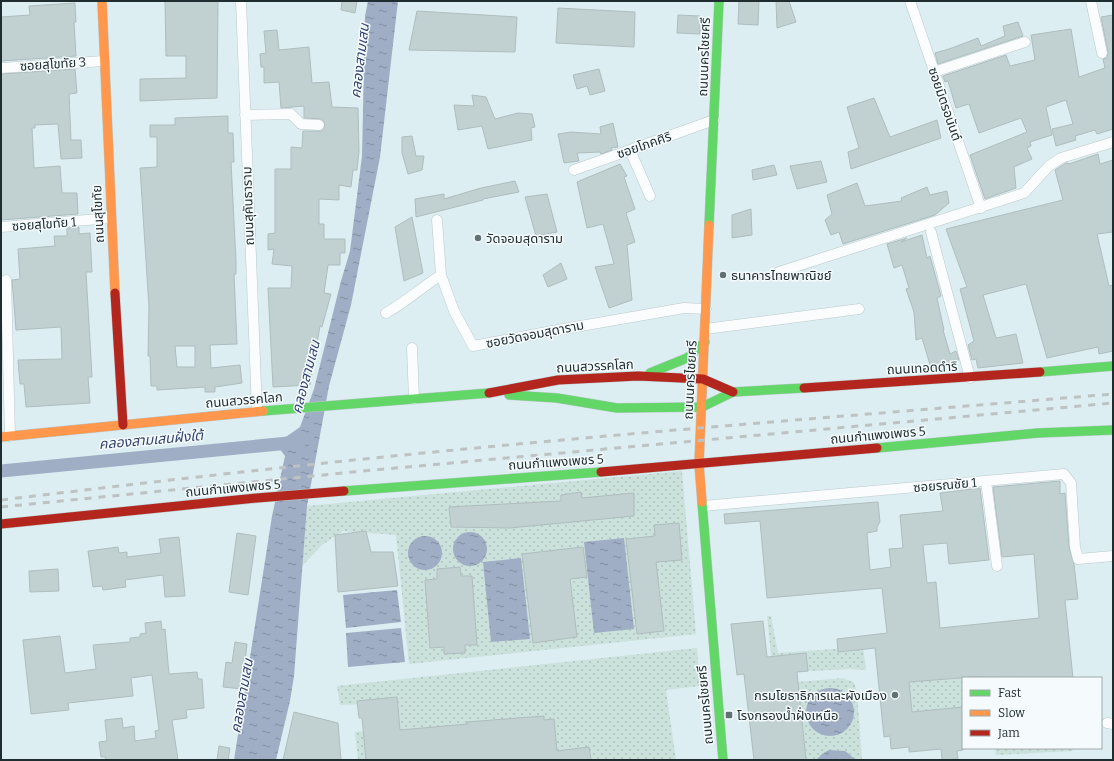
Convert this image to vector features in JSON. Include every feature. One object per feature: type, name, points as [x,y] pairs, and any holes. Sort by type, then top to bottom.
[{"type":"street","name":"ถนนสุโขทัย","points":[[102,1],[110,218],[123,425]]},
{"type":"street","name":"ถนนสุคันธาราม","points":[[241,1],[257,412]]},
{"type":"street","name":"ถนนนครไชยศรี","points":[[719,1],[699,464],[723,760]]},
{"type":"street","name":"ซอยมิตรอนันต์","points":[[910,1],[981,208]]},
{"type":"street","points":[[1091,1],[1102,53]]},
{"type":"street","points":[[934,72],[1025,42]]},
{"type":"street","name":"ซอยสุโขทัย 3","points":[[1,68],[104,61]]},
{"type":"street","points":[[245,115],[291,114],[301,124],[320,125]]},
{"type":"street","name":"ซอยโภคศิริ","points":[[574,170],[714,120]]},
{"type":"street","points":[[779,272],[1024,193],[1049,166],[1061,158],[1113,142]]},
{"type":"street","points":[[630,150],[650,196]]},
{"type":"street","name":"ซอยสุโขทัย 1","points":[[1,227],[110,218]]},
{"type":"street","name":"ซอยวัดจอมสุดาราม","points":[[437,220],[441,275],[454,311],[473,346],[684,308],[706,309]]},
{"type":"street","points":[[931,232],[970,378]]},
{"type":"street","points":[[386,313],[399,306],[420,288],[441,275]]},
{"type":"street","points":[[6,280],[6,436]]},
{"type":"street","points":[[706,329],[859,309]]},
{"type":"street","points":[[638,376],[685,360],[696,353],[705,342]]},
{"type":"street","points":[[412,348],[414,399]]},
{"type":"street","name":"ถนนเทอดดำริ","points":[[702,407],[733,392],[970,378],[1113,366]]},
{"type":"street","name":"ถนนสวรรคโลก","points":[[6,436],[268,411],[490,393],[558,380],[638,376],[703,379]]},
{"type":"street","name":"ถนนเทอดดำริ","points":[[703,379],[733,392]]},
{"type":"street","name":"ถนนสวรรคโลก","points":[[490,393],[557,398],[617,408],[702,407]]},
{"type":"street","name":"ถนนกำแพงเพชร 5","points":[[1,524],[257,498],[699,464],[1038,433],[1113,430]]},
{"type":"street","name":"ซอยรณชัย 1","points":[[703,506],[1064,474],[1071,483],[1075,547],[1078,559],[1113,556]]},
{"type":"street","points":[[986,481],[997,566]]},
{"type":"green space","points":[[682,471],[696,634],[409,664],[396,535],[343,531],[322,545],[302,566],[307,506]]},
{"type":"green space","points":[[767,616],[771,616],[778,653],[863,647],[866,670],[849,669],[773,673]]},
{"type":"green space","points":[[697,648],[700,686],[666,690],[676,760],[358,760],[355,732],[399,729],[394,703],[340,705],[337,686]]},
{"type":"green space","points":[[842,678],[854,682],[857,693],[862,760],[806,760],[798,682]]},
{"type":"green space","points":[[962,678],[962,707],[912,712],[909,682]]},
{"type":"green space","points":[[995,749],[1073,749],[1072,751],[996,755]]},
{"type":"water","points":[[368,1],[398,1],[380,157],[351,305],[329,386],[307,506],[294,676],[290,701],[276,760],[234,760],[272,516],[285,456],[279,448],[283,439],[300,427],[314,389],[350,251],[362,156],[365,16]]},
{"type":"water","points":[[467,532],[473,532],[477,533],[484,539],[487,549],[486,556],[480,563],[473,566],[467,566],[463,565],[456,559],[453,552],[453,546],[454,542],[460,535]]},
{"type":"water","points":[[422,536],[428,536],[432,537],[439,543],[442,553],[441,560],[435,567],[428,570],[422,570],[418,569],[411,563],[408,556],[408,550],[409,546],[415,539]]},
{"type":"water","points":[[624,538],[634,629],[594,633],[584,542]]},
{"type":"water","points":[[521,558],[530,639],[491,642],[483,562]]},
{"type":"water","points":[[397,590],[401,622],[346,628],[343,595]]},
{"type":"water","points":[[401,628],[405,662],[348,667],[346,633]]},
{"type":"water","points":[[825,688],[835,688],[844,692],[850,698],[853,703],[853,721],[844,732],[835,736],[825,736],[816,732],[810,726],[806,717],[806,707],[810,698],[816,692]]},
{"type":"water","points":[[829,750],[845,751],[856,760],[816,760]]},
{"type":"building","points":[[165,1],[218,1],[217,98],[140,101],[140,79],[186,78],[186,56],[166,56]]},
{"type":"building","points":[[342,1],[357,1],[355,13],[341,10]]},
{"type":"building","points":[[739,1],[759,1],[758,25],[738,24]]},
{"type":"building","points":[[776,1],[789,1],[796,22],[777,28]]},
{"type":"building","points":[[75,3],[76,22],[74,22],[76,56],[1,61],[1,17],[30,15],[29,6]]},
{"type":"building","points":[[558,8],[635,12],[634,47],[556,43]]},
{"type":"building","points":[[417,11],[517,17],[515,52],[409,50]]},
{"type":"building","points":[[678,15],[700,16],[700,34],[677,33]]},
{"type":"building","points":[[1113,15],[1113,129],[1097,134],[1095,130],[1075,136],[1076,140],[1056,146],[1052,129],[1073,124],[1066,100],[1046,107],[1052,135],[1030,142],[1031,146],[1027,148],[1032,159],[1014,167],[1016,188],[985,199],[970,155],[1027,132],[1021,118],[979,133],[969,104],[956,108],[948,81],[945,82],[943,76],[1006,55],[1010,66],[1035,60],[1031,35],[1071,29],[1079,77],[1105,68],[1103,59],[1107,58],[1108,52],[1101,17]]},
{"type":"building","points":[[1018,22],[1023,36],[938,64],[935,53],[978,38],[981,46],[1005,36],[1003,26]]},
{"type":"building","points":[[277,30],[279,50],[309,47],[312,83],[329,82],[332,107],[358,108],[359,151],[357,170],[353,170],[351,187],[339,185],[339,200],[319,199],[319,224],[324,224],[324,239],[345,239],[345,253],[340,253],[340,265],[328,265],[324,293],[331,294],[322,327],[320,326],[310,385],[273,387],[268,288],[291,288],[292,266],[272,264],[274,249],[268,250],[268,234],[275,233],[275,169],[291,169],[291,147],[302,148],[303,131],[322,131],[325,125],[322,119],[304,118],[304,106],[281,108],[279,82],[264,83],[264,67],[261,67],[260,54],[266,53],[264,31]]},
{"type":"building","points":[[75,69],[77,93],[69,94],[71,140],[81,140],[82,158],[61,159],[58,124],[35,125],[35,128],[32,128],[34,168],[60,166],[62,193],[77,193],[78,214],[1,220],[1,74]]},
{"type":"building","points":[[599,69],[605,91],[590,95],[587,86],[577,89],[573,75]]},
{"type":"building","points":[[472,95],[486,97],[495,119],[518,113],[532,114],[535,127],[531,128],[532,140],[488,149],[482,126],[458,130],[454,105],[474,106]]},
{"type":"building","points":[[874,98],[890,137],[937,120],[941,138],[851,169],[848,152],[859,148],[847,107]]},
{"type":"building","points":[[228,116],[228,133],[233,133],[234,162],[231,162],[236,261],[236,274],[234,274],[237,344],[210,345],[211,368],[240,365],[242,383],[215,387],[215,392],[205,392],[205,387],[157,390],[157,386],[151,386],[150,356],[148,356],[149,307],[140,168],[157,167],[157,137],[150,137],[150,125],[175,125],[175,118]],"holes":[[[175,346],[195,346],[195,367],[177,367]]]},
{"type":"building","points":[[613,123],[618,147],[611,148],[612,150],[601,154],[600,152],[577,153],[579,161],[564,163],[558,134],[571,132],[601,134],[600,127]]},
{"type":"building","points":[[412,136],[416,156],[424,156],[422,170],[408,174],[402,153],[402,137]]},
{"type":"building","points":[[1098,154],[1100,164],[1113,160],[1113,232],[1097,234],[1109,286],[1113,285],[1113,351],[1099,354],[1098,347],[1047,358],[1026,284],[983,295],[996,338],[1016,334],[1023,363],[978,368],[976,359],[972,360],[968,345],[974,341],[960,289],[967,287],[946,229],[1063,200],[1055,170],[1066,163],[1069,164]]},
{"type":"building","points":[[821,161],[827,182],[797,189],[790,166]]},
{"type":"building","points":[[620,164],[627,176],[624,177],[635,209],[626,213],[635,242],[627,245],[632,300],[609,308],[595,267],[614,264],[603,224],[587,228],[577,182]]},
{"type":"building","points":[[774,165],[777,175],[753,180],[752,170]]},
{"type":"building","points":[[515,181],[519,192],[483,199],[416,217],[415,199],[444,194],[444,199],[481,188]]},
{"type":"building","points":[[857,183],[865,206],[902,201],[901,198],[927,187],[930,195],[947,191],[949,203],[935,215],[843,244],[839,232],[831,235],[825,220],[832,214],[827,195]]},
{"type":"building","points":[[547,194],[557,232],[536,236],[525,197]]},
{"type":"building","points":[[751,209],[752,235],[732,238],[732,215]]},
{"type":"building","points":[[412,217],[423,273],[404,281],[395,227]]},
{"type":"building","points":[[79,227],[79,234],[90,233],[92,272],[86,272],[92,377],[88,377],[90,403],[26,407],[24,384],[20,384],[18,360],[62,359],[61,327],[16,330],[12,280],[20,279],[18,249],[55,246],[54,236],[67,236],[67,228]]},
{"type":"building","points":[[922,235],[927,258],[930,256],[941,296],[937,298],[943,330],[950,354],[956,351],[959,360],[931,368],[922,338],[916,340],[914,312],[906,289],[909,288],[902,265],[894,268],[887,244],[907,238],[901,242]]},
{"type":"building","points":[[561,263],[567,279],[548,287],[543,275]]},
{"type":"building","points":[[1060,481],[1060,494],[1065,493],[1069,547],[1074,564],[1078,599],[1065,600],[1073,677],[962,677],[909,682],[912,712],[962,707],[963,750],[957,751],[958,759],[942,760],[941,749],[909,752],[909,747],[891,749],[890,736],[884,737],[875,648],[838,652],[837,639],[887,633],[882,588],[767,598],[760,521],[725,524],[724,514],[878,502],[880,522],[877,527],[877,531],[867,533],[870,570],[891,567],[889,549],[903,548],[900,515],[943,511],[940,493],[980,488],[989,560],[949,564],[947,543],[923,545],[927,583],[936,582],[940,628],[1039,618],[1034,554],[1002,557],[993,487]]},
{"type":"building","points":[[581,492],[582,498],[634,493],[634,516],[510,528],[451,527],[449,507],[561,501],[561,495]]},
{"type":"building","points":[[679,523],[682,560],[656,562],[664,631],[637,634],[626,539],[655,536],[654,525]]},
{"type":"building","points":[[366,531],[371,552],[393,552],[398,586],[338,592],[335,535]]},
{"type":"building","points":[[237,533],[256,536],[248,595],[229,592]]},
{"type":"building","points":[[179,537],[185,596],[165,597],[163,575],[125,580],[126,587],[103,590],[102,586],[93,587],[88,551],[118,547],[119,553],[127,552],[127,557],[161,553],[159,539]]},
{"type":"building","points":[[583,547],[587,577],[570,579],[577,637],[533,643],[522,554]]},
{"type":"building","points":[[460,567],[461,576],[472,576],[477,645],[465,645],[465,653],[444,654],[444,647],[430,648],[425,580],[437,579],[437,569]]},
{"type":"building","points":[[58,569],[59,591],[30,592],[29,571]]},
{"type":"building","points":[[161,621],[162,630],[165,629],[169,674],[197,672],[198,679],[202,679],[204,708],[186,710],[187,718],[172,720],[178,760],[106,760],[105,757],[101,757],[99,742],[107,741],[105,720],[122,718],[123,728],[134,726],[135,741],[156,738],[155,731],[159,730],[152,675],[131,678],[133,696],[68,703],[69,710],[31,714],[23,640],[60,636],[65,673],[96,669],[93,645],[130,642],[130,638],[140,637],[140,634],[146,633],[145,623]]},
{"type":"building","points":[[763,621],[767,657],[806,653],[808,671],[797,672],[806,760],[754,760],[744,674],[737,675],[731,624]]},
{"type":"building","points":[[235,642],[247,644],[242,689],[223,687],[226,662],[232,663]]},
{"type":"building","points":[[397,697],[400,730],[468,724],[467,722],[544,716],[544,720],[554,719],[557,751],[589,747],[591,760],[366,760],[362,718],[359,718],[357,701]]},
{"type":"building","points":[[294,712],[338,723],[341,760],[283,760]]},
{"type":"building","points":[[219,746],[230,748],[228,760],[217,760]]},
{"type":"waterway","name":"คลองสามเสนฝั่งใต้","points":[[1,471],[299,442]]},
{"type":"railway","points":[[1,500],[359,459],[1113,394]]},
{"type":"railway","points":[[1,507],[363,471],[1113,403]]},
{"type":"traffic: fast","points":[[709,225],[719,1]]},
{"type":"traffic: fast","points":[[650,373],[687,358],[705,342]]},
{"type":"traffic: fast","points":[[1040,372],[1113,366]]},
{"type":"traffic: fast","points":[[509,395],[557,398],[617,408],[702,407],[733,392],[804,388]]},
{"type":"traffic: fast","points":[[263,411],[489,393]]},
{"type":"traffic: fast","points":[[877,448],[1038,433],[1113,430]]},
{"type":"traffic: fast","points":[[344,491],[601,472]]},
{"type":"traffic: fast","points":[[702,502],[723,760]]},
{"type":"traffic: slow","points":[[102,1],[115,293]]},
{"type":"traffic: slow","points":[[702,502],[699,464],[709,225]]},
{"type":"traffic: slow","points":[[1,437],[263,411]]},
{"type":"traffic: jam","points":[[115,293],[123,425]]},
{"type":"traffic: jam","points":[[804,388],[1040,372]]},
{"type":"traffic: jam","points":[[489,393],[558,380],[638,376],[703,379],[733,392]]},
{"type":"traffic: jam","points":[[601,472],[877,448]]},
{"type":"traffic: jam","points":[[1,524],[257,498],[344,491]]},
{"type":"place","name":"วัดจอมสุดาราม","points":[[478,238]]},
{"type":"place","name":"ธนาคารไทยพาณิชย์","points":[[723,275]]},
{"type":"place","name":"กรมโยธาธิการและผังเมือง","points":[[895,695]]},
{"type":"place","name":"โรงกรองน้ำฝั่งเหนือ","points":[[729,715]]},
{"type":"water label","name":"คลองสามเสน","points":[[360,61]]},
{"type":"water label","name":"คลองสามเสน","points":[[306,377]]},
{"type":"water label","name":"คลองสามเสน","points":[[242,696]]}]
